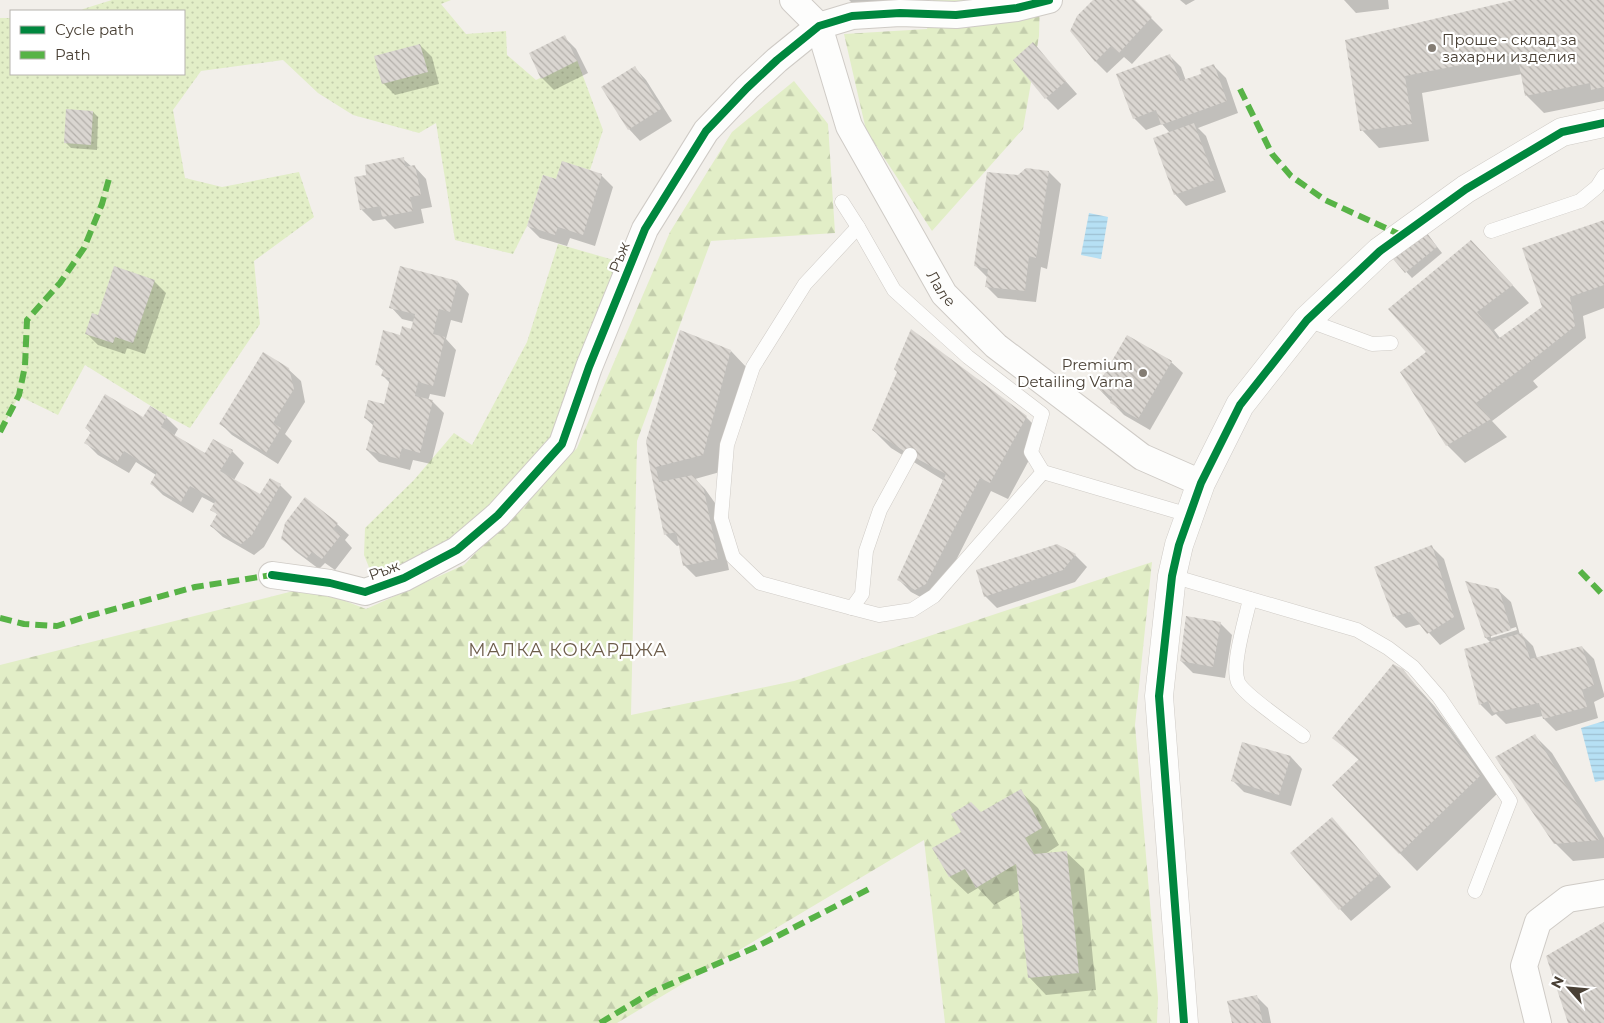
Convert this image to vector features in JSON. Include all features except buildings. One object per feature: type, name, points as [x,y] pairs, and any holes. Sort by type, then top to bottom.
[{"type":"street","name":"Лале","points":[[793,0],[819,26],[849,126],[944,294],[996,346],[1142,457],[1201,483]]},
{"type":"street","name":"Ръж","points":[[272,576],[330,583],[365,592],[404,578],[457,550],[498,515],[562,444],[589,367],[645,229],[706,131],[777,60],[819,26],[852,16],[900,13],[956,15],[1016,8],[1050,0]]},
{"type":"street","points":[[1184,1023],[1159,696],[1172,576],[1178,545],[1201,483],[1240,405],[1306,320],[1380,251],[1466,189],[1562,132],[1604,123]]},
{"type":"street","points":[[1538,1023],[1524,966],[1538,922],[1568,899],[1604,893]]},
{"type":"lane","points":[[1490,231],[1580,201],[1597,187],[1604,176]]},
{"type":"lane","points":[[842,202],[894,290],[965,362],[1042,414],[1031,452],[1043,472],[1189,515]]},
{"type":"lane","points":[[858,227],[805,284],[753,367],[727,445],[720,518],[733,557],[760,583],[879,614],[912,610],[934,596],[1043,472]]},
{"type":"lane","points":[[1306,320],[1372,344],[1391,343]]},
{"type":"lane","points":[[852,608],[862,594],[866,551],[880,510],[910,455]]},
{"type":"lane","points":[[1172,576],[1357,630],[1388,648],[1414,667],[1439,697],[1510,801],[1475,891]]},
{"type":"lane","points":[[1250,599],[1235,668],[1238,683],[1246,693],[1302,736]]},
{"type":"green space","points":[[112,0],[451,0],[441,4],[466,34],[506,31],[507,55],[536,80],[577,60],[603,130],[590,170],[562,162],[556,179],[543,175],[527,226],[513,254],[455,240],[436,123],[419,133],[353,115],[318,93],[283,60],[201,71],[173,110],[185,178],[222,187],[299,172],[314,217],[254,261],[260,324],[190,428],[167,416],[85,365],[58,415],[19,396],[0,432],[0,18],[10,18],[10,75],[185,75],[185,10],[83,9]]},
{"type":"green space","points":[[933,0],[1040,0],[1039,36],[1023,129],[932,231],[866,130],[844,34],[927,29]]},
{"type":"green space","points":[[794,81],[828,124],[835,233],[711,241],[637,441],[631,715],[794,681],[1152,562],[1135,725],[1158,998],[1157,1023],[945,1023],[924,840],[617,1023],[0,1023],[0,665],[309,587],[366,609],[464,565],[577,448],[670,232],[732,132]]},
{"type":"green space","points":[[558,244],[631,265],[562,444],[498,515],[377,587],[364,555],[365,528],[414,480],[454,433],[472,445],[527,342]]},
{"type":"water","points":[[1089,213],[1108,217],[1101,259],[1081,255]]},
{"type":"water","points":[[1604,721],[1604,780],[1595,782],[1581,728]]},
{"type":"marked path","points":[[1240,89],[1272,154],[1291,176],[1325,200],[1401,235]]},
{"type":"marked path","points":[[0,432],[19,395],[25,366],[27,320],[60,283],[84,248],[102,204],[110,175]]},
{"type":"marked path","points":[[1580,571],[1604,596]]},
{"type":"marked path","points":[[0,618],[24,624],[57,626],[195,587],[272,575]]},
{"type":"marked path","points":[[600,1023],[652,992],[756,947],[869,889]]},
{"type":"cycle path","points":[[272,575],[330,583],[365,592],[404,578],[457,550],[498,515],[562,444],[589,367],[645,229],[706,131],[777,60],[819,26],[852,16],[900,13],[956,15],[1017,8],[1049,0]]},
{"type":"cycle path","points":[[1184,1023],[1159,696],[1172,576],[1179,545],[1201,483],[1240,405],[1307,320],[1380,251],[1466,189],[1562,132],[1604,123]]},
{"type":"place","name":"Проше - склад за захарни изделия","points":[[1432,48]]},
{"type":"place","name":"Premium Detailing Varna","points":[[1143,373]]},
{"type":"district","name":"МАЛКА КОКАРДЖА","points":[[568,650]]}]
